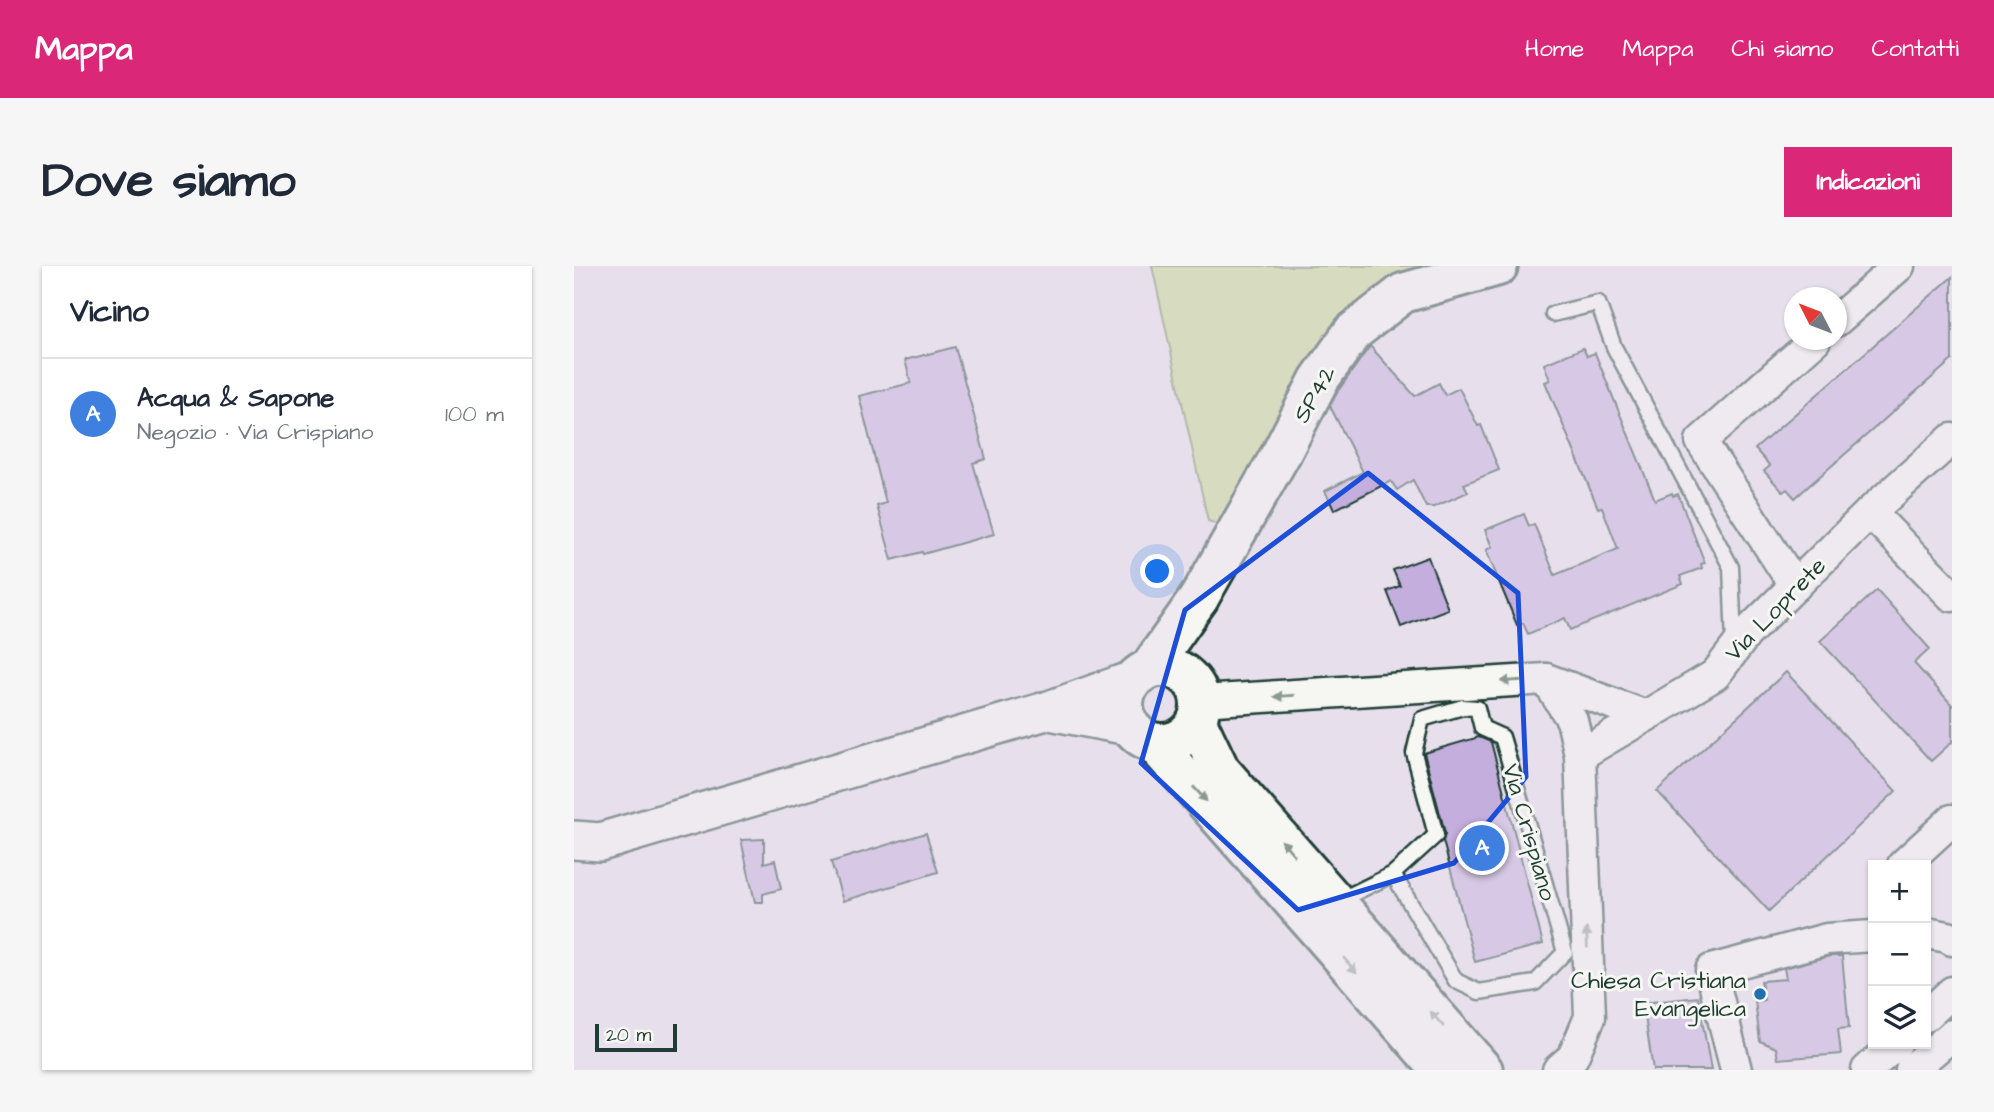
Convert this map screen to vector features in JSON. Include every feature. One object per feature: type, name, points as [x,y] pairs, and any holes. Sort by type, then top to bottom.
[{"type":"main road","name":"SP42","points":[[1141,674],[1199,598],[1282,452],[1319,380],[1353,332],[1403,293],[1498,266]]},
{"type":"main road","name":"SP42","points":[[1197,701],[1199,598]]},
{"type":"main road","points":[[1441,1070],[1142,735],[1124,711],[1125,694],[1141,674],[1161,667],[1184,673],[1197,701],[1220,770],[1483,1070]]},
{"type":"main road","points":[[1142,735],[1178,741],[1189,733],[1197,701]]},
{"type":"street","points":[[1847,311],[1899,266]]},
{"type":"street","points":[[1795,586],[1701,440],[1804,350]]},
{"type":"street","name":"Via Loprete","points":[[1580,755],[1715,675],[1747,633],[1870,512],[1952,439]]},
{"type":"street","points":[[1870,512],[1952,596]]},
{"type":"street","points":[[574,840],[600,842],[1049,710],[1141,674]]},
{"type":"street","points":[[1197,701],[1546,679],[1646,716]]},
{"type":"street","name":"Via Crispiano","points":[[1546,679],[1572,720],[1580,755],[1590,1017],[1573,1057],[1559,1070]]},
{"type":"street","points":[[1049,710],[1142,735]]},
{"type":"street","points":[[1908,860],[1952,820]]},
{"type":"street","points":[[1931,934],[1952,940]]},
{"type":"street","points":[[1736,1070],[1711,970],[1827,939],[1868,936]]},
{"type":"street","points":[[1931,1012],[1952,992]]},
{"type":"street","points":[[1910,1070],[1952,1035]]},
{"type":"street","points":[[1867,1070],[1890,1049]]},
{"type":"lane","points":[[1553,314],[1598,303],[1614,347],[1731,567],[1734,650]]},
{"type":"lane","name":"Via Crispiano","points":[[1335,902],[1393,874],[1436,835],[1414,753],[1422,719],[1463,707],[1477,708],[1482,727],[1502,737],[1565,952],[1535,983],[1479,992],[1456,981],[1393,874]]},
{"type":"highlighted area","points":[[1368,473],[1518,593],[1526,777],[1454,863],[1298,910],[1141,763],[1185,610]]},
{"type":"green space","points":[[1152,266],[1445,266],[1352,308],[1222,526],[1208,521]]},
{"type":"building","points":[[1952,277],[1952,360],[1795,498],[1787,489],[1783,492],[1764,471],[1770,466],[1755,449]]},
{"type":"building","points":[[1370,346],[1415,396],[1439,383],[1445,395],[1459,388],[1478,426],[1481,425],[1499,470],[1464,484],[1468,492],[1434,507],[1426,507],[1413,480],[1397,490],[1391,481],[1334,510],[1325,491],[1363,472],[1330,406]]},
{"type":"building","points":[[955,347],[986,459],[973,463],[994,534],[892,560],[877,506],[886,503],[859,396],[911,383],[905,360]]},
{"type":"building","points":[[1583,348],[1587,356],[1595,353],[1655,500],[1672,493],[1673,496],[1678,494],[1705,563],[1701,564],[1702,568],[1680,576],[1683,584],[1570,630],[1565,618],[1528,634],[1523,623],[1517,625],[1486,550],[1492,547],[1485,530],[1524,514],[1529,526],[1534,524],[1555,575],[1618,549],[1602,507],[1598,508],[1545,382],[1550,380],[1544,364]]},
{"type":"building","points":[[1428,557],[1448,609],[1401,627],[1387,591],[1400,586],[1393,570]]},
{"type":"building","points":[[1877,590],[1930,649],[1914,663],[1952,705],[1952,742],[1931,761],[1820,641]]},
{"type":"building","points":[[1786,672],[1896,791],[1769,911],[1657,791]]},
{"type":"building","points":[[1479,737],[1491,742],[1543,944],[1475,962],[1443,841],[1445,833],[1424,753]]},
{"type":"building","points":[[926,833],[938,872],[843,901],[831,862]]},
{"type":"building","points":[[764,839],[764,863],[775,860],[781,889],[763,894],[763,902],[755,902],[741,840]]},
{"type":"building","points":[[1830,956],[1842,956],[1849,1028],[1838,1029],[1841,1054],[1778,1059],[1776,1048],[1760,1041],[1755,1001],[1764,1000],[1761,981],[1786,979],[1784,968]]},
{"type":"building","points":[[1698,997],[1711,1070],[1653,1070],[1643,1003]]},
{"type":"place","name":"Acqua & Sapone","points":[[1482,848]]},
{"type":"place","name":"Chiesa Cristiana Evangelica","points":[[1760,994]]}]
